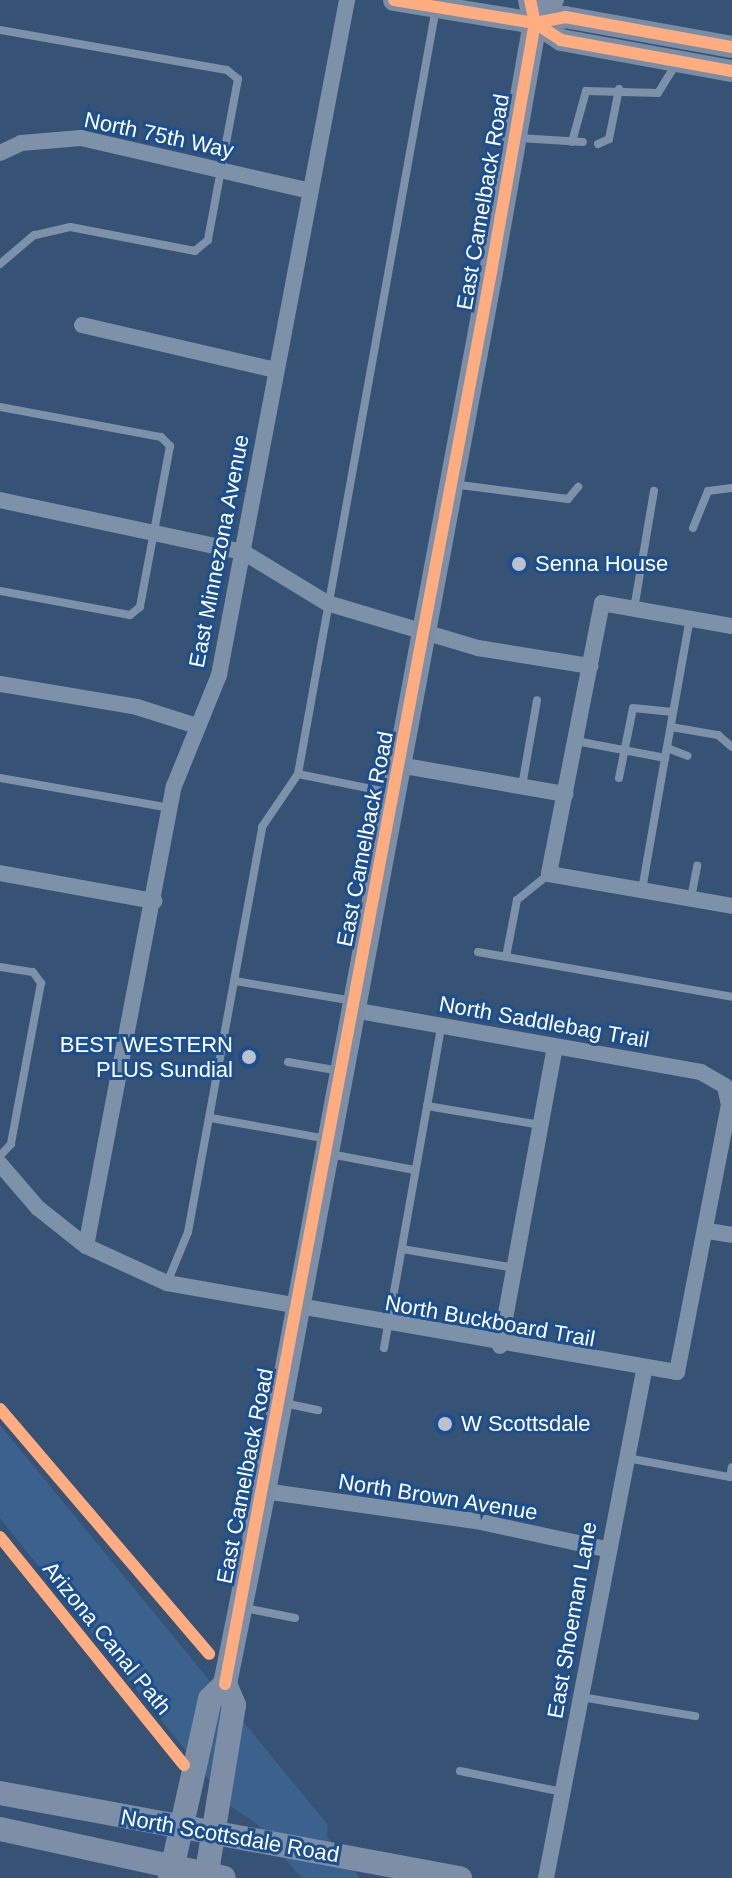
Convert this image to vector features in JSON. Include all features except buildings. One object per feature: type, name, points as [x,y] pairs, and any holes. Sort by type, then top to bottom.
[{"type":"main road","name":"East Camelback Road","points":[[171,1873],[210,1699],[225,1684],[264,1491],[452,484],[514,138],[532,12],[552,0]]},
{"type":"main road","name":"East Camelback Road","points":[[212,1877],[215,1824],[234,1705],[225,1684]]},
{"type":"main road","name":"North Scottsdale Road","points":[[0,1793],[180,1828],[215,1824],[266,1844],[460,1878]]},
{"type":"main road","name":"North Scottsdale Road","points":[[0,1829],[171,1873],[212,1877]]},
{"type":"street","name":"East Minnezona Avenue","points":[[86,1246],[171,808],[197,726],[219,675],[347,0]]},
{"type":"street","points":[[394,0],[436,7],[532,12],[732,47]]},
{"type":"street","points":[[532,12],[561,40],[732,71]]},
{"type":"street","name":"North 75th Way","points":[[0,153],[21,143],[81,138],[310,191]]},
{"type":"street","points":[[82,325],[276,370]]},
{"type":"street","points":[[0,500],[154,529],[243,552],[327,603],[478,648],[591,666]]},
{"type":"street","points":[[732,626],[602,603],[549,874],[732,906]]},
{"type":"street","points":[[0,684],[137,707],[197,726]]},
{"type":"street","points":[[399,765],[565,794]]},
{"type":"street","points":[[0,873],[154,901]]},
{"type":"street","name":"North Saddlebag Trail","points":[[353,1006],[441,1027],[701,1072],[728,1083]]},
{"type":"street","points":[[500,1346],[517,1268],[555,1047]]},
{"type":"street","points":[[728,1083],[729,1105],[708,1231],[732,1235]]},
{"type":"street","name":"North Buckboard Trail","points":[[0,1164],[38,1208],[86,1246],[167,1283],[644,1371],[677,1372],[708,1231]]},
{"type":"street","name":"East Shoeman Lane","points":[[546,1878],[605,1549],[644,1371]]},
{"type":"street","name":"North Brown Avenue","points":[[264,1491],[476,1521],[605,1549]]},
{"type":"lane","points":[[167,1283],[188,1232],[262,827],[298,774],[436,7]]},
{"type":"lane","points":[[0,30],[227,70],[238,79],[208,240],[195,251],[70,227],[34,235],[0,264]]},
{"type":"lane","points":[[572,142],[586,91],[665,90],[676,62]]},
{"type":"lane","points":[[598,144],[609,139],[619,89]]},
{"type":"lane","points":[[514,138],[583,142]]},
{"type":"lane","points":[[0,407],[161,437],[170,446],[140,607],[130,615],[0,591]]},
{"type":"lane","points":[[452,484],[568,499],[578,487]]},
{"type":"lane","points":[[693,528],[708,491],[732,488]]},
{"type":"lane","points":[[634,609],[654,491]]},
{"type":"lane","points":[[642,890],[690,618]]},
{"type":"lane","points":[[522,787],[537,700]]},
{"type":"lane","points":[[619,778],[633,708],[673,712]]},
{"type":"lane","points":[[671,727],[718,735],[732,747]]},
{"type":"lane","points":[[576,741],[625,750],[688,756]]},
{"type":"lane","points":[[298,774],[394,794]]},
{"type":"lane","points":[[0,778],[171,808]]},
{"type":"lane","points":[[691,899],[697,866]]},
{"type":"lane","points":[[506,957],[517,900],[549,874]]},
{"type":"lane","points":[[478,952],[732,997]]},
{"type":"lane","points":[[0,967],[33,972],[41,983],[11,1144],[0,1156]]},
{"type":"lane","points":[[235,981],[353,1006]]},
{"type":"lane","points":[[384,1348],[441,1027]]},
{"type":"lane","points":[[288,1062],[341,1071]]},
{"type":"lane","points":[[427,1106],[541,1125]]},
{"type":"lane","points":[[211,1118],[415,1170]]},
{"type":"lane","points":[[402,1249],[517,1268]]},
{"type":"lane","points":[[279,1402],[318,1410]]},
{"type":"lane","points":[[626,1458],[730,1477],[732,1468]]},
{"type":"lane","points":[[240,1607],[295,1618]]},
{"type":"lane","points":[[580,1696],[695,1716]]},
{"type":"lane","points":[[460,1771],[562,1792]]},
{"type":"water","points":[[0,1425],[328,1825],[327,1836],[360,1878],[301,1878],[257,1824],[230,1806],[0,1518]]},
{"type":"cycle path","points":[[394,0],[535,23],[565,17],[732,47]]},
{"type":"cycle path","points":[[225,1684],[491,272],[535,23],[530,0]]},
{"type":"cycle path","points":[[535,23],[561,40],[732,71]]},
{"type":"cycle path","points":[[0,1409],[209,1654]]},
{"type":"cycle path","name":"Arizona Canal Path","points":[[0,1537],[184,1765]]},
{"type":"place","name":"Senna House","points":[[519,564]]},
{"type":"place","name":"BEST WESTERN PLUS Sundial","points":[[249,1057]]},
{"type":"place","name":"W Scottsdale","points":[[445,1424]]}]
